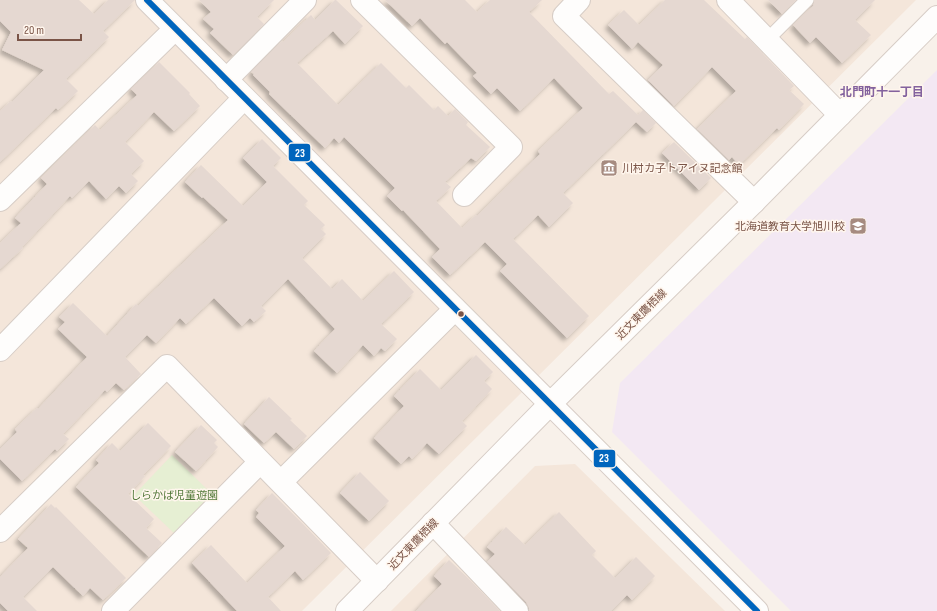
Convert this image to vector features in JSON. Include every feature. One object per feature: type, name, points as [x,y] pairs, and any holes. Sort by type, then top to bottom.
[{"type":"street","points":[[146,0],[757,611]]},
{"type":"street","points":[[226,80],[305,0]]},
{"type":"street","points":[[362,0],[511,147],[464,195]]},
{"type":"street","points":[[579,0],[564,16],[754,202]]},
{"type":"street","points":[[728,0],[840,115]]},
{"type":"street","name":"近文東鷹栖線","points":[[347,611],[550,404],[754,202],[937,17]]},
{"type":"street","points":[[0,200],[175,28]]},
{"type":"street","points":[[0,350],[244,98]]},
{"type":"street","points":[[281,482],[455,308]]},
{"type":"street","points":[[0,531],[167,366],[377,581]]},
{"type":"street","points":[[114,611],[260,462]]},
{"type":"street","points":[[433,524],[517,611]]},
{"type":"lane","points":[[767,40],[807,0]]},
{"type":"shaded area","points":[[0,0],[916,0],[302,611],[0,611]]},
{"type":"shaded area","name":"北海道教育大学旭川校","points":[[937,70],[937,611],[791,611],[612,432],[620,383]]},
{"type":"shaded area","points":[[575,464],[725,611],[391,611],[535,466]]},
{"type":"green space","name":"しらかば児童遊園","points":[[172,455],[213,495],[175,534],[134,495]]},
{"type":"building","points":[[0,0],[79,0],[94,14],[108,0],[135,0],[103,31],[109,37],[66,79],[78,91],[58,110],[56,108],[0,162],[0,111],[11,101],[12,102],[44,70],[2,50],[11,32],[0,21]]},
{"type":"building","points":[[199,0],[274,0],[257,17],[264,24],[233,55],[210,33],[214,29],[203,19],[211,12]]},
{"type":"building","points":[[335,0],[363,26],[345,44],[333,31],[297,63],[338,105],[381,63],[406,88],[409,85],[434,110],[438,106],[448,116],[455,109],[468,122],[466,125],[490,147],[476,161],[471,158],[445,182],[451,187],[436,201],[462,228],[476,215],[477,216],[540,154],[538,151],[583,108],[554,78],[520,111],[497,88],[491,94],[473,76],[477,73],[447,42],[445,44],[420,18],[412,26],[385,0],[465,0],[477,12],[490,0],[542,0],[529,12],[609,94],[613,91],[638,115],[643,110],[656,123],[647,132],[636,122],[563,193],[573,203],[549,227],[538,215],[513,239],[589,316],[567,338],[500,271],[507,264],[485,242],[450,275],[432,257],[440,249],[403,210],[402,211],[387,196],[395,188],[344,137],[339,143],[334,138],[325,148],[269,94],[270,92],[253,75],[254,74],[251,72],[282,41],[283,42],[311,15],[315,20]]},
{"type":"building","points":[[665,0],[704,0],[745,39],[747,37],[794,86],[789,90],[804,104],[779,130],[777,128],[739,165],[732,157],[729,160],[697,129],[736,91],[712,67],[674,106],[648,80],[663,65],[638,42],[632,49],[608,25],[624,10],[639,25]]},
{"type":"building","points":[[768,0],[796,0],[782,14]]},
{"type":"building","points":[[815,0],[875,0],[855,20],[871,35],[842,63],[816,37],[810,43],[793,25],[813,6]]},
{"type":"building","points":[[159,62],[190,93],[189,94],[200,106],[174,131],[154,112],[125,142],[144,161],[131,174],[138,181],[126,193],[119,186],[106,199],[89,181],[72,198],[70,196],[22,247],[23,248],[0,269],[0,243],[21,223],[15,218],[47,184],[41,178],[95,125],[100,130],[137,95],[131,89]]},
{"type":"building","points":[[262,139],[281,158],[273,166],[308,201],[304,205],[325,225],[321,229],[326,234],[302,258],[332,289],[342,279],[363,301],[394,271],[414,292],[381,324],[397,339],[385,351],[381,348],[374,356],[363,345],[337,373],[314,351],[335,329],[288,279],[261,306],[266,311],[254,322],[250,318],[242,326],[214,298],[186,324],[180,318],[156,343],[147,335],[125,357],[141,374],[124,390],[116,383],[107,392],[105,390],[63,434],[69,439],[57,451],[55,449],[22,481],[0,459],[0,449],[17,432],[15,429],[37,408],[38,409],[87,357],[58,329],[65,322],[59,317],[73,303],[107,336],[136,304],[138,306],[228,220],[185,182],[201,165],[243,206],[267,182],[243,158]]},
{"type":"building","points":[[674,142],[711,178],[699,190],[662,153]]},
{"type":"building","points":[[476,355],[493,372],[484,381],[492,389],[462,421],[467,426],[439,454],[427,443],[412,459],[409,456],[401,464],[374,438],[404,406],[394,396],[420,369],[441,390]]},
{"type":"building","points":[[269,397],[307,436],[294,449],[276,432],[264,443],[244,424]]},
{"type":"building","points":[[148,423],[171,446],[143,475],[145,476],[128,494],[154,519],[146,528],[162,543],[149,557],[76,487],[99,463],[96,460],[112,443],[120,451]]},
{"type":"building","points":[[201,425],[217,440],[214,443],[218,447],[196,471],[175,452]]},
{"type":"building","points":[[360,472],[389,501],[369,521],[340,493]]},
{"type":"building","points":[[272,493],[331,553],[303,580],[295,571],[268,597],[281,611],[237,611],[192,563],[211,545],[247,583],[285,546],[256,517],[259,513],[256,510]]},
{"type":"building","points":[[51,504],[55,508],[56,507],[126,578],[103,600],[90,588],[83,596],[53,567],[23,597],[37,611],[8,611],[0,603],[0,577],[28,548],[18,539]]},
{"type":"building","points":[[559,512],[596,551],[592,555],[615,578],[636,557],[655,576],[632,600],[627,595],[611,611],[529,611],[526,602],[487,562],[495,554],[487,547],[506,527],[525,545]]},
{"type":"building","points":[[449,560],[500,611],[416,611],[442,584],[434,576]]},
{"type":"transit line","name":"23","points":[[147,0],[757,611]]},
{"type":"place","name":"川村カ子トアイヌ記念館","points":[[609,168]]},
{"type":"place","name":"北海道教育大学旭川校","points":[[858,226]]},
{"type":"district","name":"北門町十一丁目","points":[[882,92]]}]
